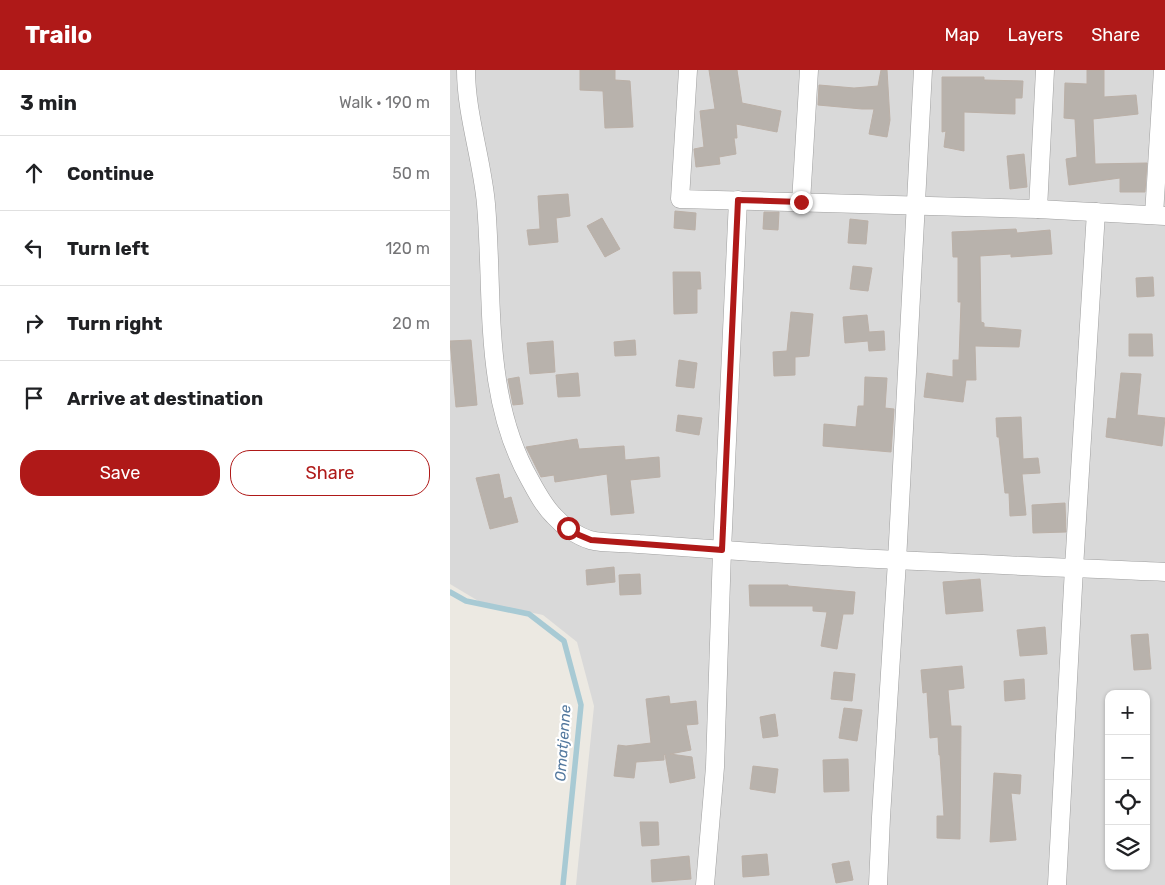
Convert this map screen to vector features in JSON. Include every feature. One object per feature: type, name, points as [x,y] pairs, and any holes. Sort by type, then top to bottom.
[{"type":"street","points":[[466,70],[466,86],[482,170],[486,205],[494,360],[500,400],[509,436],[523,469],[541,500],[554,516],[568,528],[591,540],[722,550],[897,561],[1165,572]]},
{"type":"street","points":[[688,70],[680,199],[1038,209],[1160,215],[1163,70]]},
{"type":"street","points":[[801,202],[809,70]]},
{"type":"street","points":[[878,885],[923,70]]},
{"type":"street","points":[[1038,209],[1045,70]]},
{"type":"street","points":[[705,885],[715,767],[722,550],[738,200]]},
{"type":"street","points":[[1057,885],[1096,212]]},
{"type":"shaded area","points":[[450,70],[1165,70],[1165,885],[576,885],[594,706],[577,642],[543,615],[480,602],[450,584]]},
{"type":"building","points":[[580,70],[615,70],[615,80],[630,81],[633,127],[605,128],[603,91],[580,90]]},
{"type":"building","points":[[709,70],[737,70],[742,103],[781,111],[777,132],[736,124],[737,138],[734,138],[736,154],[719,157],[720,164],[696,167],[694,149],[704,147],[700,111],[715,109]]},
{"type":"building","points":[[881,70],[887,70],[890,120],[887,137],[869,134],[874,109],[818,105],[819,85],[854,88],[878,86]]},
{"type":"building","points":[[1087,70],[1104,70],[1104,97],[1136,95],[1138,114],[1093,119],[1095,164],[1147,163],[1145,192],[1120,192],[1120,178],[1069,185],[1066,159],[1077,157],[1075,119],[1064,118],[1065,83],[1087,84]]},
{"type":"building","points":[[942,77],[984,77],[984,80],[1023,81],[1022,98],[1015,98],[1015,114],[964,112],[964,151],[944,147],[946,131],[942,132]]},
{"type":"building","points":[[1024,154],[1027,187],[1010,189],[1007,156]]},
{"type":"building","points":[[568,194],[570,216],[556,218],[558,242],[529,245],[527,230],[540,229],[538,196]]},
{"type":"building","points":[[675,211],[696,213],[695,230],[674,228]]},
{"type":"building","points":[[764,212],[779,212],[778,230],[763,229]]},
{"type":"building","points":[[602,218],[620,249],[605,257],[587,226]]},
{"type":"building","points":[[850,219],[868,221],[866,244],[848,243]]},
{"type":"building","points":[[1016,229],[1017,233],[1050,230],[1052,254],[1011,257],[1011,254],[980,256],[981,322],[984,323],[984,327],[1021,330],[1019,347],[975,346],[976,380],[966,380],[963,402],[924,397],[927,373],[953,377],[953,360],[959,360],[961,302],[958,302],[958,257],[953,257],[952,232]]},
{"type":"building","points":[[853,266],[872,268],[868,291],[850,289]]},
{"type":"building","points":[[673,272],[700,272],[701,289],[697,289],[697,313],[674,314]]},
{"type":"building","points":[[1153,277],[1154,296],[1137,297],[1136,278]]},
{"type":"building","points":[[791,312],[813,314],[809,356],[795,357],[795,375],[774,376],[773,352],[787,351]]},
{"type":"building","points":[[867,315],[869,332],[884,331],[885,350],[869,351],[868,341],[845,343],[843,317]]},
{"type":"building","points":[[1129,334],[1152,334],[1153,356],[1129,356]]},
{"type":"building","points":[[471,340],[477,405],[456,407],[450,341]]},
{"type":"building","points":[[635,340],[636,355],[615,356],[614,342]]},
{"type":"building","points":[[553,341],[555,372],[530,374],[527,343]]},
{"type":"building","points":[[679,360],[697,363],[694,388],[676,386]]},
{"type":"building","points":[[578,373],[580,396],[558,397],[556,375]]},
{"type":"building","points":[[1121,373],[1141,374],[1137,415],[1165,418],[1162,446],[1106,437],[1108,418],[1116,419]]},
{"type":"building","points":[[519,377],[523,404],[513,405],[508,379]]},
{"type":"building","points":[[865,377],[887,378],[885,408],[894,409],[891,452],[823,446],[824,424],[856,427],[858,406],[864,406]]},
{"type":"building","points":[[678,415],[702,418],[699,435],[676,431]]},
{"type":"building","points":[[1021,417],[1023,459],[1038,458],[1040,473],[1022,474],[1026,515],[1010,516],[1009,493],[1005,493],[996,418]]},
{"type":"building","points":[[577,439],[579,449],[624,446],[625,460],[659,457],[660,477],[630,480],[634,513],[611,515],[607,474],[555,482],[554,475],[541,477],[526,447]]},
{"type":"building","points":[[499,474],[504,499],[511,497],[518,522],[490,529],[476,478]]},
{"type":"building","points":[[1065,503],[1066,532],[1033,533],[1032,505]]},
{"type":"building","points":[[614,567],[615,582],[587,585],[586,570]]},
{"type":"building","points":[[640,574],[641,594],[620,595],[619,575]]},
{"type":"building","points":[[980,579],[983,611],[946,614],[943,582]]},
{"type":"building","points":[[749,585],[788,585],[855,592],[853,614],[843,614],[837,649],[821,646],[827,612],[813,611],[813,606],[750,606]]},
{"type":"building","points":[[1045,627],[1047,654],[1020,656],[1017,630]]},
{"type":"building","points":[[1148,634],[1151,669],[1134,670],[1131,635]]},
{"type":"building","points":[[962,666],[964,688],[948,690],[951,726],[961,726],[960,839],[937,838],[937,816],[944,816],[940,755],[938,737],[930,738],[927,692],[923,693],[921,670]]},
{"type":"building","points":[[834,672],[855,674],[852,701],[831,699]]},
{"type":"building","points":[[1024,679],[1025,699],[1005,701],[1004,681]]},
{"type":"building","points":[[669,696],[670,704],[696,701],[698,724],[686,725],[691,750],[670,754],[692,757],[695,778],[670,783],[665,754],[664,760],[636,762],[634,778],[614,776],[618,745],[651,743],[646,699]]},
{"type":"building","points":[[844,708],[862,710],[857,741],[839,738]]},
{"type":"building","points":[[775,714],[778,736],[763,738],[760,717]]},
{"type":"building","points":[[848,759],[849,791],[824,792],[823,760]]},
{"type":"building","points":[[753,766],[778,769],[775,793],[750,789]]},
{"type":"building","points":[[994,773],[1021,775],[1020,794],[1011,793],[1016,840],[990,842]]},
{"type":"building","points":[[640,822],[658,822],[659,845],[642,846]]},
{"type":"building","points":[[767,854],[769,875],[743,877],[742,856]]},
{"type":"building","points":[[689,856],[691,879],[652,882],[651,860]]},
{"type":"building","points":[[849,861],[853,880],[836,883],[832,864]]},
{"type":"waterway","name":"Omatjenne","points":[[450,592],[466,601],[529,614],[564,641],[581,705],[563,885]]},
{"type":"route","points":[[568,528],[591,540],[722,550],[738,200],[801,202]]}]
